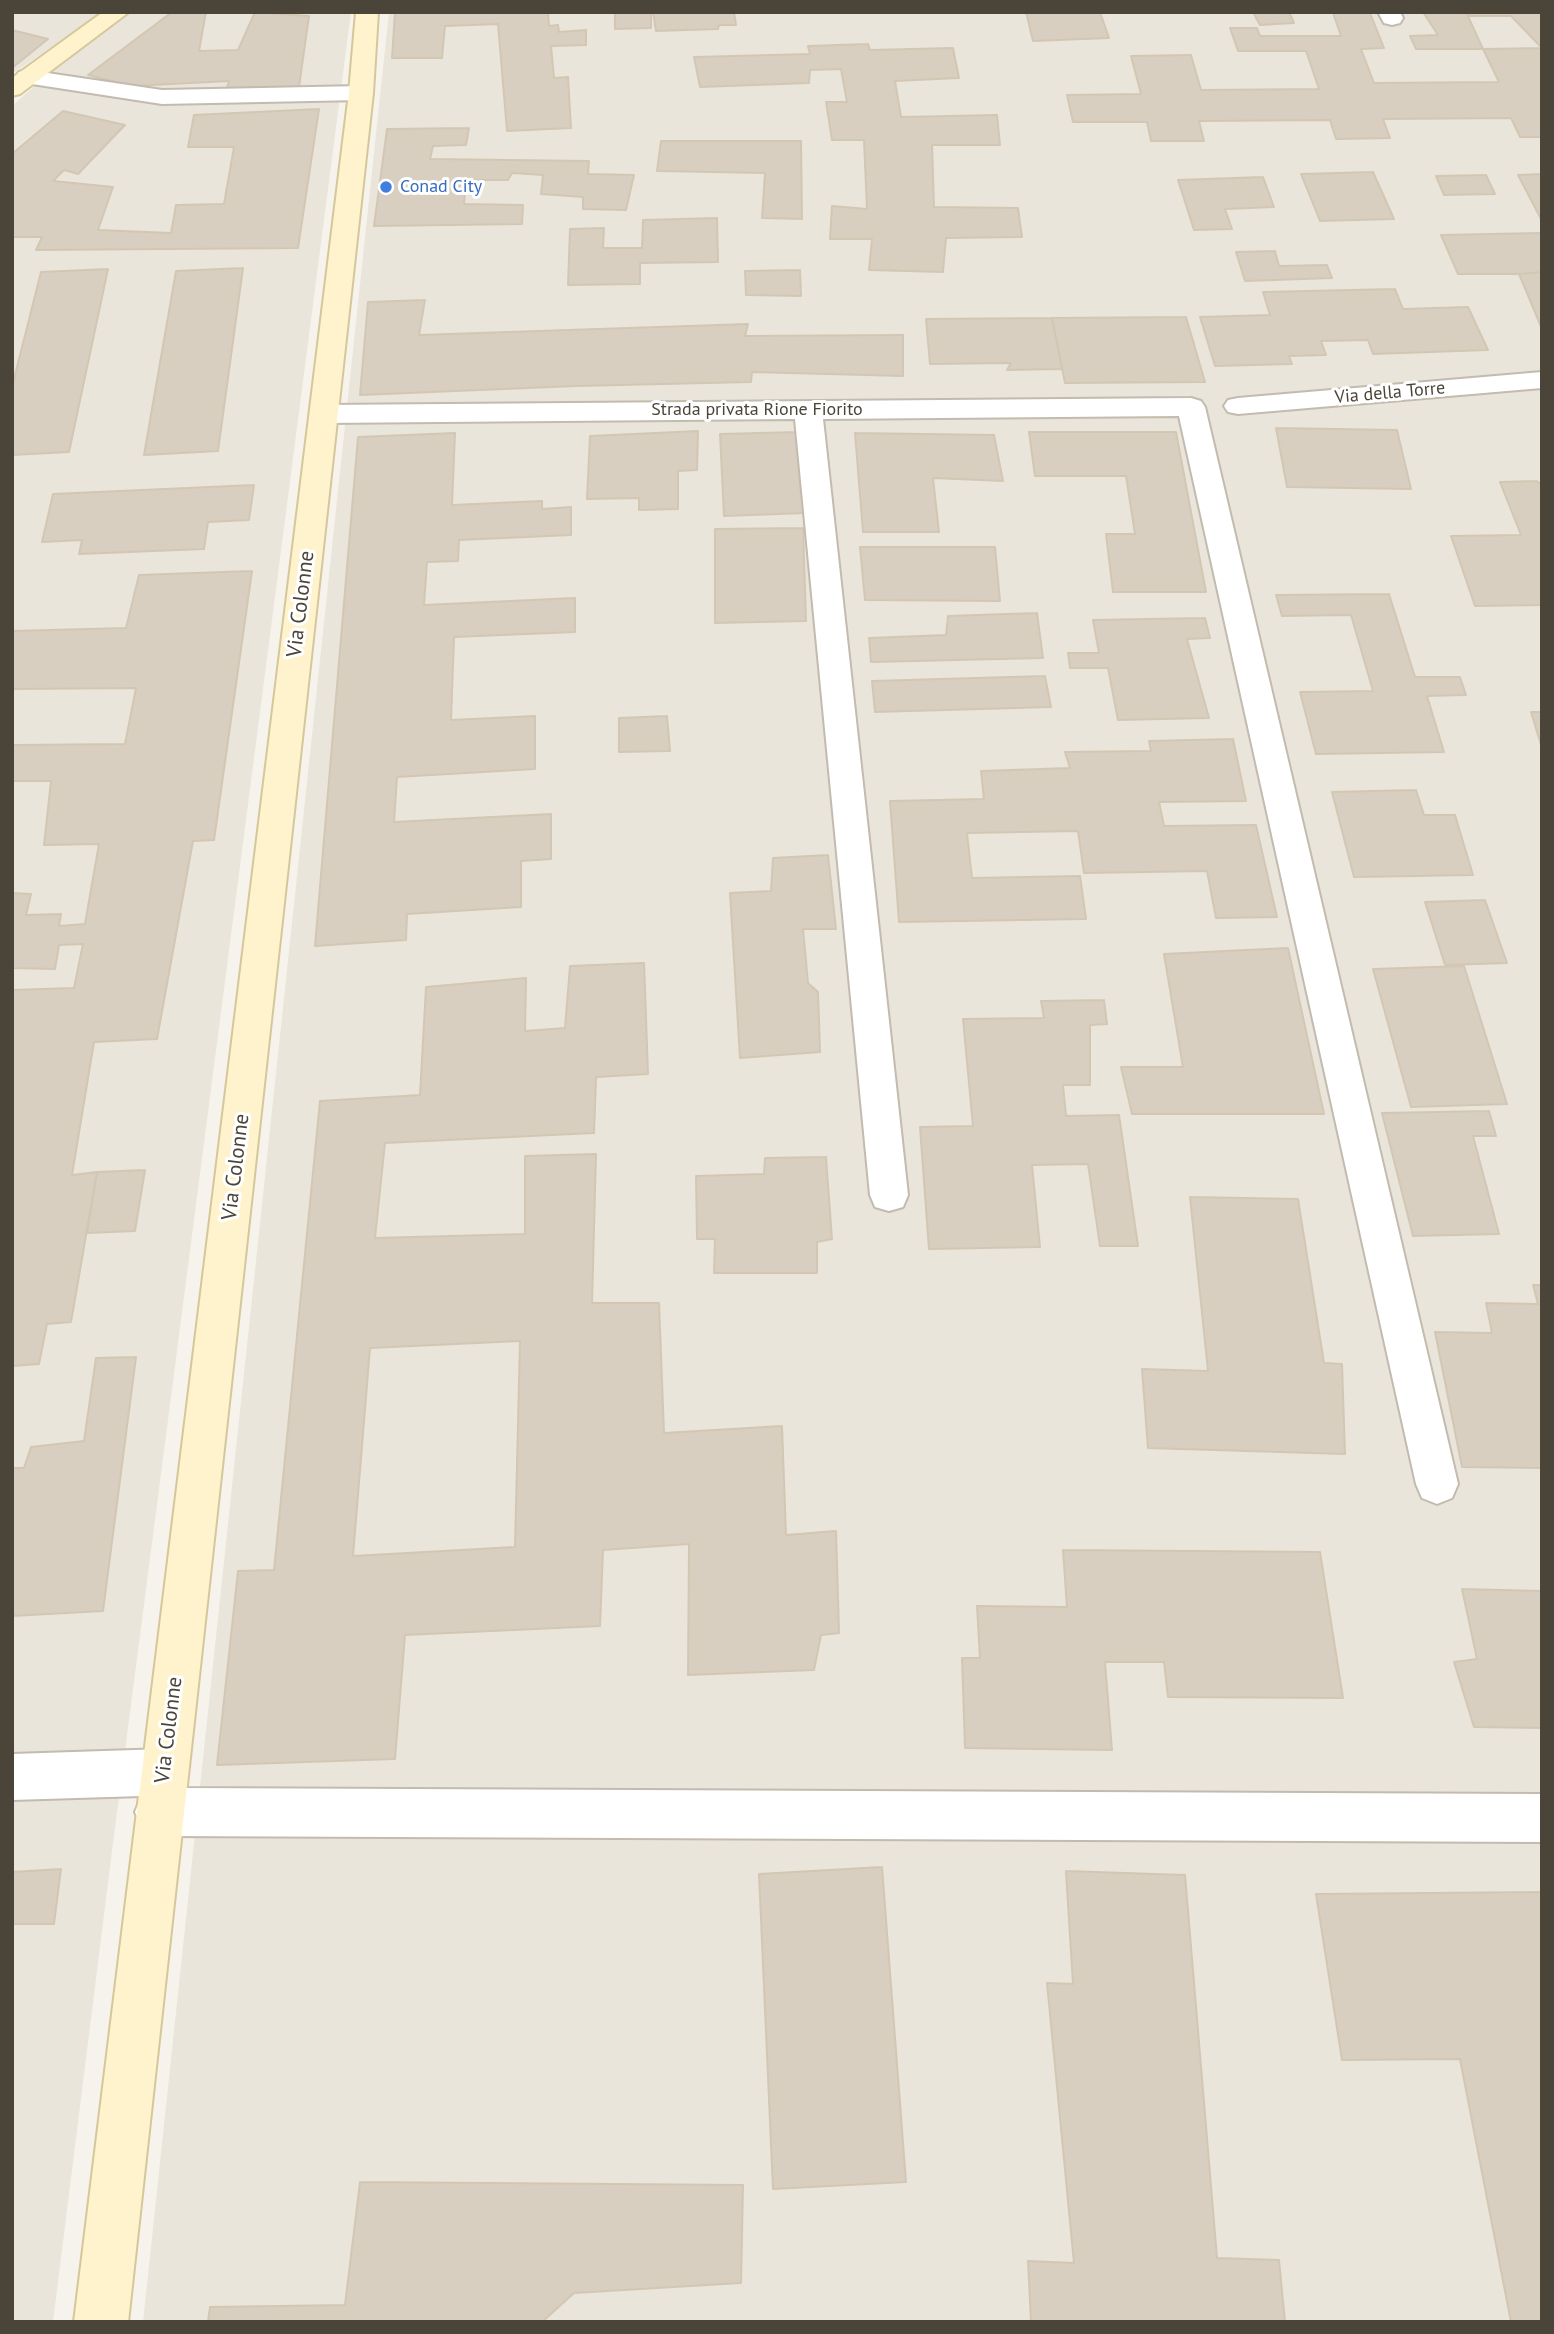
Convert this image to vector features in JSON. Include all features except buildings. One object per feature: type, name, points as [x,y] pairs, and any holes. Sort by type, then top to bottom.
[{"type":"main road","points":[[20,83],[118,12]]},
{"type":"main road","name":"Via Colonne","points":[[101,2322],[324,414],[367,12]]},
{"type":"street","points":[[20,83],[162,97],[360,93]]},
{"type":"street","name":"Via della Torre","points":[[1238,406],[1542,380]]},
{"type":"street","name":"Strada privata Rione Fiorito","points":[[324,414],[1191,407],[1437,1484]]},
{"type":"street","points":[[808,410],[888,1195]]},
{"type":"street","points":[[12,1777],[162,1792],[1542,1818]]},
{"type":"shaded area","points":[[12,12],[103,12],[12,74]]},
{"type":"shaded area","points":[[132,12],[351,12],[53,2322],[12,2322],[12,106],[55,68]]},
{"type":"shaded area","points":[[389,12],[1542,12],[1542,2322],[143,2322]]},
{"type":"place","name":"Conad City","points":[[386,187]]}]
